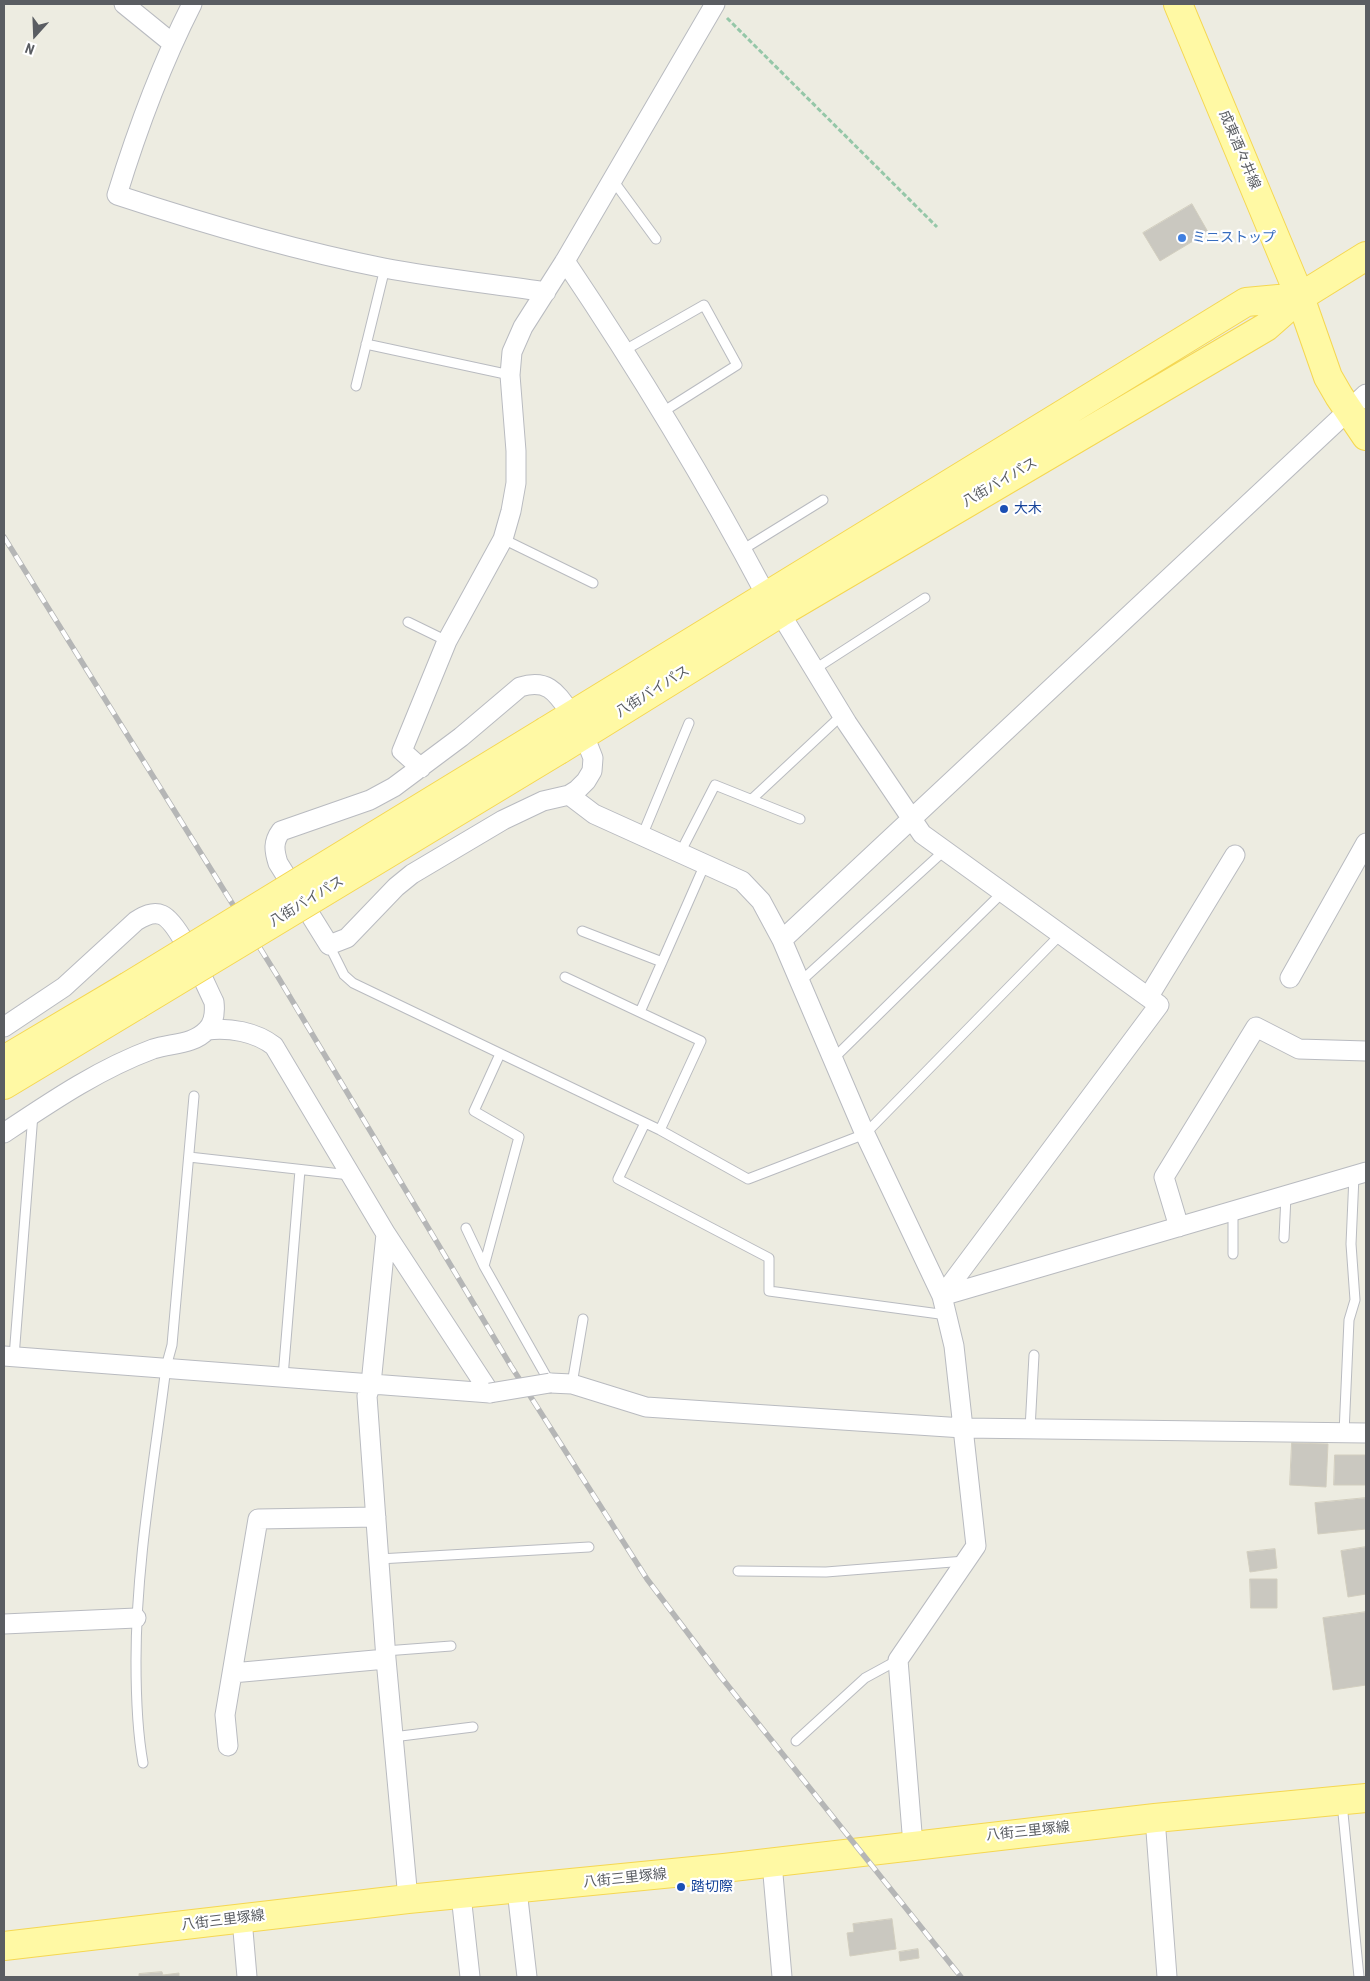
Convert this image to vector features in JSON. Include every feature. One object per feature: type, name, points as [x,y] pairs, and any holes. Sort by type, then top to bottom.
[{"type":"main road","name":"成東酒々井線","points":[[1178,4],[1300,297],[1328,377],[1357,402],[1366,436]]},
{"type":"main road","name":"八街バイパス","points":[[4,1084],[132,996],[773,604],[1246,302],[1300,297],[1366,256]]},
{"type":"main road","name":"八街バイパス","points":[[4,1060],[132,996]]},
{"type":"main road","name":"八街三里塚線","points":[[4,1946],[408,1899],[517,1890],[772,1863],[1155,1818],[1354,1799]]},
{"type":"street","points":[[124,4],[172,42]]},
{"type":"street","points":[[192,4],[172,42],[128,158],[117,195],[204,223],[297,248],[385,268],[546,292]]},
{"type":"street","points":[[421,768],[402,750],[447,641],[503,539],[511,511],[516,483],[516,451],[510,375],[512,352],[524,327],[565,261],[714,4]]},
{"type":"street","points":[[565,261],[625,350],[773,604],[816,669],[842,715],[922,834],[1160,1005],[942,1296]]},
{"type":"street","points":[[782,940],[1357,402]]},
{"type":"street","points":[[542,684],[556,692],[578,725],[593,758],[592,771],[586,782],[569,795],[542,801],[503,820],[412,874],[396,887],[347,938],[329,946],[278,863],[274,852],[275,840],[281,831],[295,825],[370,800],[421,768],[520,687],[542,684]]},
{"type":"street","points":[[569,795],[594,814],[742,881],[761,901],[782,940],[865,1134],[942,1296],[954,1346],[976,1546],[898,1660],[914,1845]]},
{"type":"street","points":[[1290,978],[1366,843]]},
{"type":"street","points":[[1149,996],[1235,855]]},
{"type":"street","points":[[4,1027],[64,987],[136,921],[144,915],[154,913],[162,915],[175,924],[214,1002],[215,1012],[207,1030]]},
{"type":"street","points":[[1180,1227],[1164,1177],[1256,1027],[1298,1049],[1366,1051]]},
{"type":"street","points":[[4,1133],[109,1066],[156,1048],[193,1040],[207,1030],[218,1028],[257,1035],[274,1046],[386,1234],[490,1393]]},
{"type":"street","points":[[942,1296],[1360,1174]]},
{"type":"street","points":[[386,1234],[371,1384],[368,1396],[385,1655],[408,1899]]},
{"type":"street","points":[[9,1357],[166,1367],[490,1393],[550,1382],[572,1384],[646,1407],[963,1428],[1366,1433]]},
{"type":"street","points":[[228,1746],[225,1715],[258,1519],[376,1517]]},
{"type":"street","points":[[4,1624],[136,1618]]},
{"type":"street","points":[[232,1673],[385,1655]]},
{"type":"street","points":[[1155,1818],[1167,1977]]},
{"type":"street","points":[[772,1863],[782,1977]]},
{"type":"street","points":[[517,1890],[527,1977]]},
{"type":"street","points":[[461,1895],[470,1977]]},
{"type":"street","points":[[242,1919],[247,1977]]},
{"type":"lane","points":[[612,179],[656,239]]},
{"type":"lane","points":[[356,386],[385,268]]},
{"type":"lane","points":[[625,350],[704,305],[737,365],[660,413]]},
{"type":"lane","points":[[366,344],[510,375]]},
{"type":"lane","points":[[742,550],[823,500]]},
{"type":"lane","points":[[503,539],[593,582]]},
{"type":"lane","points":[[816,669],[925,598]]},
{"type":"lane","points":[[408,622],[447,641]]},
{"type":"lane","points":[[752,800],[842,715]]},
{"type":"lane","points":[[642,836],[690,723]]},
{"type":"lane","points":[[680,853],[715,785],[800,819]]},
{"type":"lane","points":[[800,982],[945,850]]},
{"type":"lane","points":[[640,1012],[705,864]]},
{"type":"lane","points":[[833,1060],[1002,892]]},
{"type":"lane","points":[[582,931],[662,962]]},
{"type":"lane","points":[[329,946],[344,975],[353,983],[660,1130],[748,1179],[865,1134],[1061,934]]},
{"type":"lane","points":[[565,977],[701,1041],[660,1130]]},
{"type":"lane","points":[[484,1266],[520,1137],[474,1111],[500,1054]]},
{"type":"lane","points":[[144,1764],[139,1739],[136,1618],[138,1585],[166,1367],[172,1345],[194,1096]]},
{"type":"lane","points":[[9,1357],[33,1114]]},
{"type":"lane","points":[[645,1123],[618,1180],[769,1258],[769,1291],[947,1315]]},
{"type":"lane","points":[[189,1157],[350,1176]]},
{"type":"lane","points":[[283,1377],[300,1170]]},
{"type":"lane","points":[[1344,1433],[1349,1320],[1355,1300],[1351,1244],[1360,1174]]},
{"type":"lane","points":[[1284,1238],[1286,1196]]},
{"type":"lane","points":[[1233,1212],[1233,1254]]},
{"type":"lane","points":[[466,1228],[484,1266],[550,1382]]},
{"type":"lane","points":[[572,1384],[583,1319]]},
{"type":"lane","points":[[1030,1429],[1034,1355]]},
{"type":"lane","points":[[379,1559],[589,1547]]},
{"type":"lane","points":[[738,1571],[826,1572],[966,1560]]},
{"type":"lane","points":[[385,1655],[451,1646]]},
{"type":"lane","points":[[796,1741],[865,1678],[898,1660]]},
{"type":"lane","points":[[393,1737],[473,1727]]},
{"type":"lane","points":[[1354,1799],[1358,1977]]},
{"type":"path","points":[[714,4],[937,226]]},
{"type":"building","points":[[1192,204],[1208,232],[1160,261],[1143,233]]},
{"type":"building","points":[[1292,1443],[1328,1444],[1326,1487],[1290,1485]]},
{"type":"building","points":[[1335,1455],[1366,1455],[1366,1485],[1334,1485]]},
{"type":"building","points":[[1366,1498],[1366,1529],[1318,1534],[1315,1503]]},
{"type":"building","points":[[1366,1547],[1366,1594],[1348,1597],[1341,1551]]},
{"type":"building","points":[[1275,1549],[1277,1568],[1250,1572],[1247,1552]]},
{"type":"building","points":[[1250,1579],[1277,1579],[1277,1608],[1251,1608]]},
{"type":"building","points":[[1366,1612],[1366,1685],[1333,1690],[1323,1618]]},
{"type":"building","points":[[892,1919],[896,1949],[850,1956],[847,1933],[854,1932],[853,1924]]},
{"type":"building","points":[[918,1949],[919,1958],[900,1961],[899,1952]]},
{"type":"building","points":[[162,1972],[163,1975],[179,1973],[179,1977],[139,1977],[139,1974]]},
{"type":"railway","points":[[4,537],[278,977],[511,1366],[647,1579],[721,1677],[961,1977]]},
{"type":"place","name":"ミニストップ","points":[[1182,238]]},
{"type":"place","name":"大木","points":[[1004,509]]},
{"type":"place","name":"踏切際","points":[[681,1887]]}]
